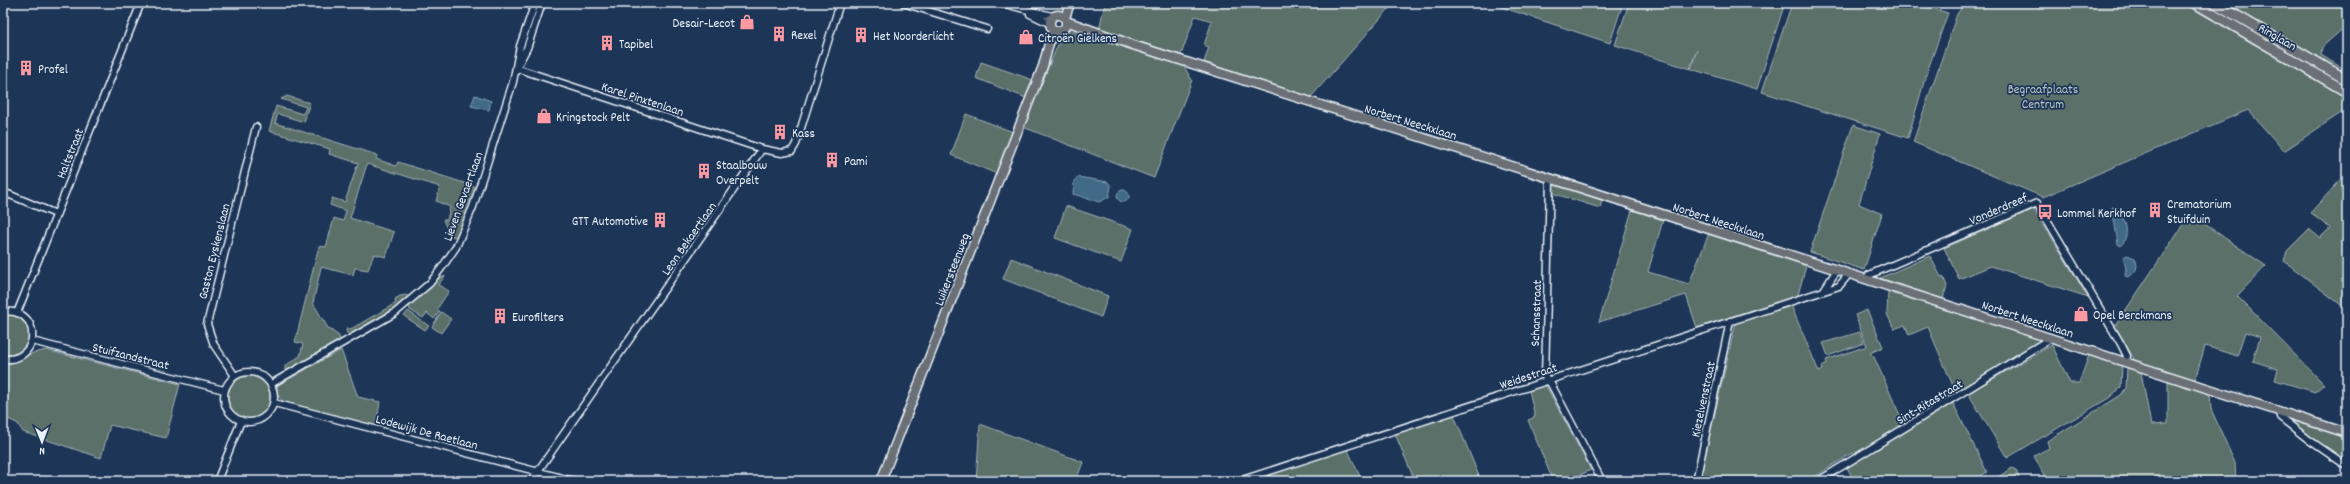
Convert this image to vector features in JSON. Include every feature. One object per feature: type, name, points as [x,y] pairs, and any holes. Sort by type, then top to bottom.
[{"type":"highway","name":"Ringlaan","points":[[2195,3],[2347,92]]},
{"type":"highway","name":"Ringlaan","points":[[2215,3],[2347,80]]},
{"type":"main road","name":"Luikersteenweg","points":[[881,481],[1043,66],[1065,3]]},
{"type":"main road","name":"Luikersteenweg","points":[[1059,23],[1070,3]]},
{"type":"main road","name":"Norbert Neeckxlaan","points":[[1059,23],[1084,29],[2347,433]]},
{"type":"street","name":"Haltstraat","points":[[18,312],[141,3]]},
{"type":"street","name":"Lieven Gevaertlaan","points":[[271,384],[395,313],[430,283],[443,266],[456,247],[466,224],[516,68],[520,46],[535,3]]},
{"type":"street","name":"Lieven Gevaertlaan","points":[[516,68],[527,48],[542,3]]},
{"type":"street","points":[[762,148],[782,153],[792,150],[796,144],[840,3]]},
{"type":"street","points":[[903,3],[987,29]]},
{"type":"street","name":"Norbert Neeckxlaan","points":[[1001,3],[1059,23]]},
{"type":"street","name":"Karel Pinxtenlaan","points":[[516,68],[762,148]]},
{"type":"street","name":"Gaston Eyskenslaan","points":[[235,376],[214,345],[208,324],[256,126]]},
{"type":"street","name":"Leon Bekaertlaan","points":[[531,481],[762,148]]},
{"type":"street","name":"Schansstraat","points":[[1550,179],[1544,373],[1602,481]]},
{"type":"street","points":[[3,192],[56,214]]},
{"type":"street","name":"Vonderdreef","points":[[1865,279],[1869,275],[2037,203],[2121,344],[2127,356],[2126,362]]},
{"type":"street","points":[[1824,290],[1835,276],[1837,270]]},
{"type":"street","name":"Weidestraat","points":[[1239,481],[1250,479],[1548,380],[1839,286],[1849,274]]},
{"type":"street","points":[[3,312],[18,312],[24,316],[32,327],[32,341],[24,354],[17,358],[3,359]]},
{"type":"street","name":"Kiezelvenstraat","points":[[1696,481],[1730,321]]},
{"type":"street","name":"Sint-Ritastraat","points":[[1818,481],[2051,338]]},
{"type":"street","name":"Stuifzandstraat","points":[[32,341],[224,390]]},
{"type":"street","points":[[242,372],[259,373],[271,384],[275,396],[274,403],[265,417],[253,422],[241,421],[234,418],[225,405],[224,390],[235,376],[242,372]]},
{"type":"street","name":"Lodewijk De Raetlaan","points":[[274,403],[574,481]]},
{"type":"street","points":[[2278,411],[2280,417],[2302,436],[2347,466]]},
{"type":"street","points":[[217,481],[241,421]]},
{"type":"green space","points":[[1105,3],[1394,3],[1311,97],[1204,62],[1209,47],[1204,45],[1212,21],[1195,16],[1181,55],[1099,29]]},
{"type":"green space","points":[[1489,3],[1623,3],[1610,43]]},
{"type":"green space","points":[[1629,3],[1785,3],[1757,89],[1691,69],[1697,49],[1690,69],[1615,45]]},
{"type":"green space","points":[[1792,3],[1915,3],[1948,13],[1926,75],[1908,138],[1762,92]]},
{"type":"green space","name":"Begraafplaats Centrum","points":[[1965,3],[2183,3],[2347,98],[2347,109],[2284,151],[2248,110],[2043,197],[1913,142],[1957,14]]},
{"type":"green space","points":[[2201,3],[2209,3],[2347,83],[2347,88]]},
{"type":"green space","points":[[2224,3],[2347,3],[2347,25],[2322,47],[2321,55],[2347,71],[2347,75]]},
{"type":"green space","points":[[1067,31],[1078,31],[1183,65],[1192,80],[1154,178],[1023,127],[1062,35]]},
{"type":"green space","points":[[981,62],[1033,80],[1026,98],[976,78]]},
{"type":"green space","points":[[287,96],[310,103],[304,122],[278,114],[275,123],[377,155],[376,159],[396,166],[398,162],[477,187],[458,237],[448,236],[449,233],[443,220],[447,220],[450,207],[436,201],[440,187],[367,164],[350,218],[394,232],[386,257],[374,254],[368,270],[355,268],[353,275],[321,267],[313,303],[328,328],[339,336],[340,343],[288,372],[285,371],[285,366],[300,356],[303,344],[295,342],[319,246],[326,247],[334,218],[343,221],[346,211],[330,205],[332,198],[345,202],[358,163],[329,154],[330,149],[269,131],[276,106],[303,114],[306,107],[281,99]]},
{"type":"green space","points":[[966,114],[1013,132],[997,174],[951,155]]},
{"type":"green space","points":[[1853,125],[1880,134],[1859,204],[1882,214],[1864,270],[1810,252]]},
{"type":"green space","points":[[2347,173],[2347,306],[2345,308],[2284,261],[2287,251],[2309,229],[2320,238],[2330,228],[2310,213]]},
{"type":"green space","points":[[1554,184],[1602,200],[1600,208],[1552,193]]},
{"type":"green space","points":[[1066,206],[1133,229],[1121,262],[1055,238]]},
{"type":"green space","points":[[2034,209],[2088,297],[1991,266],[1959,279],[1944,248]]},
{"type":"green space","points":[[1632,210],[1663,220],[1648,272],[1689,284],[1709,233],[1806,266],[1798,295],[1697,328],[1686,295],[1599,322]]},
{"type":"green space","points":[[2190,214],[2266,266],[2237,296],[2324,384],[2315,392],[2275,380],[2278,369],[2253,361],[2260,337],[2245,332],[2237,356],[2205,346],[2195,380],[2135,361],[2115,326]]},
{"type":"green space","points":[[1930,256],[1941,277],[1943,276],[1947,286],[1943,299],[1880,278]]},
{"type":"green space","points":[[1011,258],[1108,296],[1101,317],[1003,279]]},
{"type":"green space","points":[[445,276],[438,285],[449,291],[437,309],[440,311],[434,319],[427,313],[423,318],[410,310],[409,306],[437,278]]},
{"type":"green space","points":[[1888,292],[2040,339],[2041,345],[1956,393],[1928,327],[1909,335],[1905,325],[1894,329],[1887,314]]},
{"type":"green space","points":[[406,295],[411,298],[388,315],[351,336],[346,332],[347,327],[349,330],[396,303],[395,299]]},
{"type":"green space","points":[[1790,303],[1819,372],[1823,370],[1822,366],[1827,363],[1826,360],[1867,346],[1855,315],[1867,310],[1883,347],[1870,353],[1874,357],[1903,422],[1922,412],[1923,414],[1854,456],[1852,453],[1808,481],[1699,481],[1736,322]]},
{"type":"green space","points":[[408,311],[429,326],[425,330],[404,316]]},
{"type":"green space","points":[[441,312],[451,319],[441,333],[432,327]]},
{"type":"green space","points":[[11,313],[21,318],[28,324],[30,336],[28,342],[18,352],[5,355],[3,314]]},
{"type":"green space","points":[[1860,332],[1864,343],[1828,356],[1823,343]]},
{"type":"green space","points":[[2052,345],[2070,383],[2079,383],[2089,355],[2122,366],[2121,387],[2109,398],[2007,458],[1968,393]]},
{"type":"green space","points":[[46,350],[180,384],[166,438],[110,425],[101,458],[23,432],[17,423],[3,417],[3,367],[33,353]]},
{"type":"green space","points":[[341,350],[358,397],[380,402],[376,427],[289,404],[283,401],[278,395],[278,385]]},
{"type":"green space","points":[[2127,367],[2141,372],[2151,425],[2168,424],[2168,381],[2210,393],[2211,409],[2235,463],[2236,481],[2047,481],[2034,456],[2049,448],[2047,441],[2121,395],[2126,388]]},
{"type":"green space","points":[[250,374],[263,378],[269,384],[273,397],[269,410],[263,416],[250,420],[237,416],[231,410],[227,397],[231,384],[237,378]]},
{"type":"green space","points":[[1541,385],[1546,386],[1591,470],[1575,477],[1576,481],[1553,481],[1528,420],[1535,417],[1529,390]]},
{"type":"green space","points":[[1953,403],[1987,472],[1972,481],[1854,481],[1847,467]]},
{"type":"green space","points":[[1454,415],[1481,481],[1415,481],[1395,434]]},
{"type":"green space","points":[[2282,416],[2347,437],[2347,464],[2322,448]]},
{"type":"green space","points":[[980,424],[1083,462],[1076,481],[976,481]]},
{"type":"green space","points":[[1347,448],[1362,481],[1253,481],[1253,479]]},
{"type":"green space","points":[[2012,468],[2016,470],[2020,481],[1992,481]]},
{"type":"water","points":[[475,95],[491,101],[489,110],[471,106]]},
{"type":"water","points":[[1078,177],[1108,182],[1111,186],[1109,197],[1099,202],[1073,194],[1074,181]]},
{"type":"water","points":[[1121,190],[1125,190],[1129,196],[1125,202],[1121,202],[1117,198],[1117,194]]},
{"type":"water","points":[[2112,207],[2116,208],[2125,221],[2126,236],[2121,246],[2118,244]]},
{"type":"water","points":[[2127,255],[2135,258],[2137,265],[2136,270],[2128,277],[2125,276],[2126,267],[2123,257]]},
{"type":"place","name":"Desair-Lecot","points":[[747,22]]},
{"type":"place","name":"Rexel","points":[[779,34]]},
{"type":"place","name":"Het Noorderlicht","points":[[861,35]]},
{"type":"place","name":"Citroën Gielkens","points":[[1026,37]]},
{"type":"place","name":"Tapibel","points":[[607,43]]},
{"type":"place","name":"Profel","points":[[26,68]]},
{"type":"place","name":"Kringstock Pelt","points":[[544,116]]},
{"type":"place","name":"Kass","points":[[780,132]]},
{"type":"place","name":"Pami","points":[[832,160]]},
{"type":"place","name":"Staalbouw Overpelt","points":[[704,171]]},
{"type":"place","name":"Crematorium Stuifduin","points":[[2155,210]]},
{"type":"place","name":"Lommel Kerkhof","points":[[2045,212]]},
{"type":"place","name":"GTT Automotive","points":[[660,220]]},
{"type":"place","name":"Opel Berckmans","points":[[2081,314]]},
{"type":"place","name":"Eurofilters","points":[[500,316]]}]
